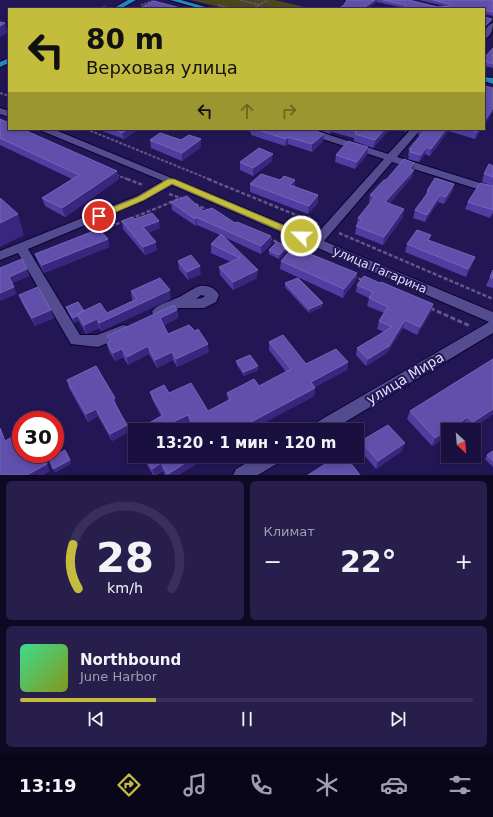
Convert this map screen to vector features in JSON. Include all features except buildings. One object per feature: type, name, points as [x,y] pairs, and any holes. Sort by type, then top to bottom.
[{"type":"main road","points":[[117,8],[133,0]]},
{"type":"main road","points":[[174,0],[206,8]]},
{"type":"street","points":[[485,35],[492,21]]},
{"type":"street","name":"улица Гагарина","points":[[47,130],[316,242],[493,318]]},
{"type":"street","points":[[304,130],[493,191]]},
{"type":"street","points":[[316,242],[415,130]]},
{"type":"street","points":[[0,256],[141,198],[171,181]]},
{"type":"street","points":[[21,248],[76,340],[98,341],[180,302]]},
{"type":"street","name":"улица Мира","points":[[330,423],[488,329]]},
{"type":"street","points":[[242,475],[262,463]]},
{"type":"path","points":[[240,0],[260,5]]},
{"type":"path","points":[[254,8],[268,0]]},
{"type":"path","points":[[88,130],[328,228],[493,299]]},
{"type":"path","points":[[114,174],[181,198],[210,211]]},
{"type":"path","points":[[94,233],[181,198]]},
{"type":"path","points":[[267,238],[282,244]]},
{"type":"path","points":[[346,273],[368,282]]},
{"type":"path","points":[[426,307],[488,329]]},
{"type":"shaded area","points":[[191,0],[275,0],[309,8],[223,8]]},
{"type":"route","points":[[99,216],[141,198],[171,181],[301,236]]}]
